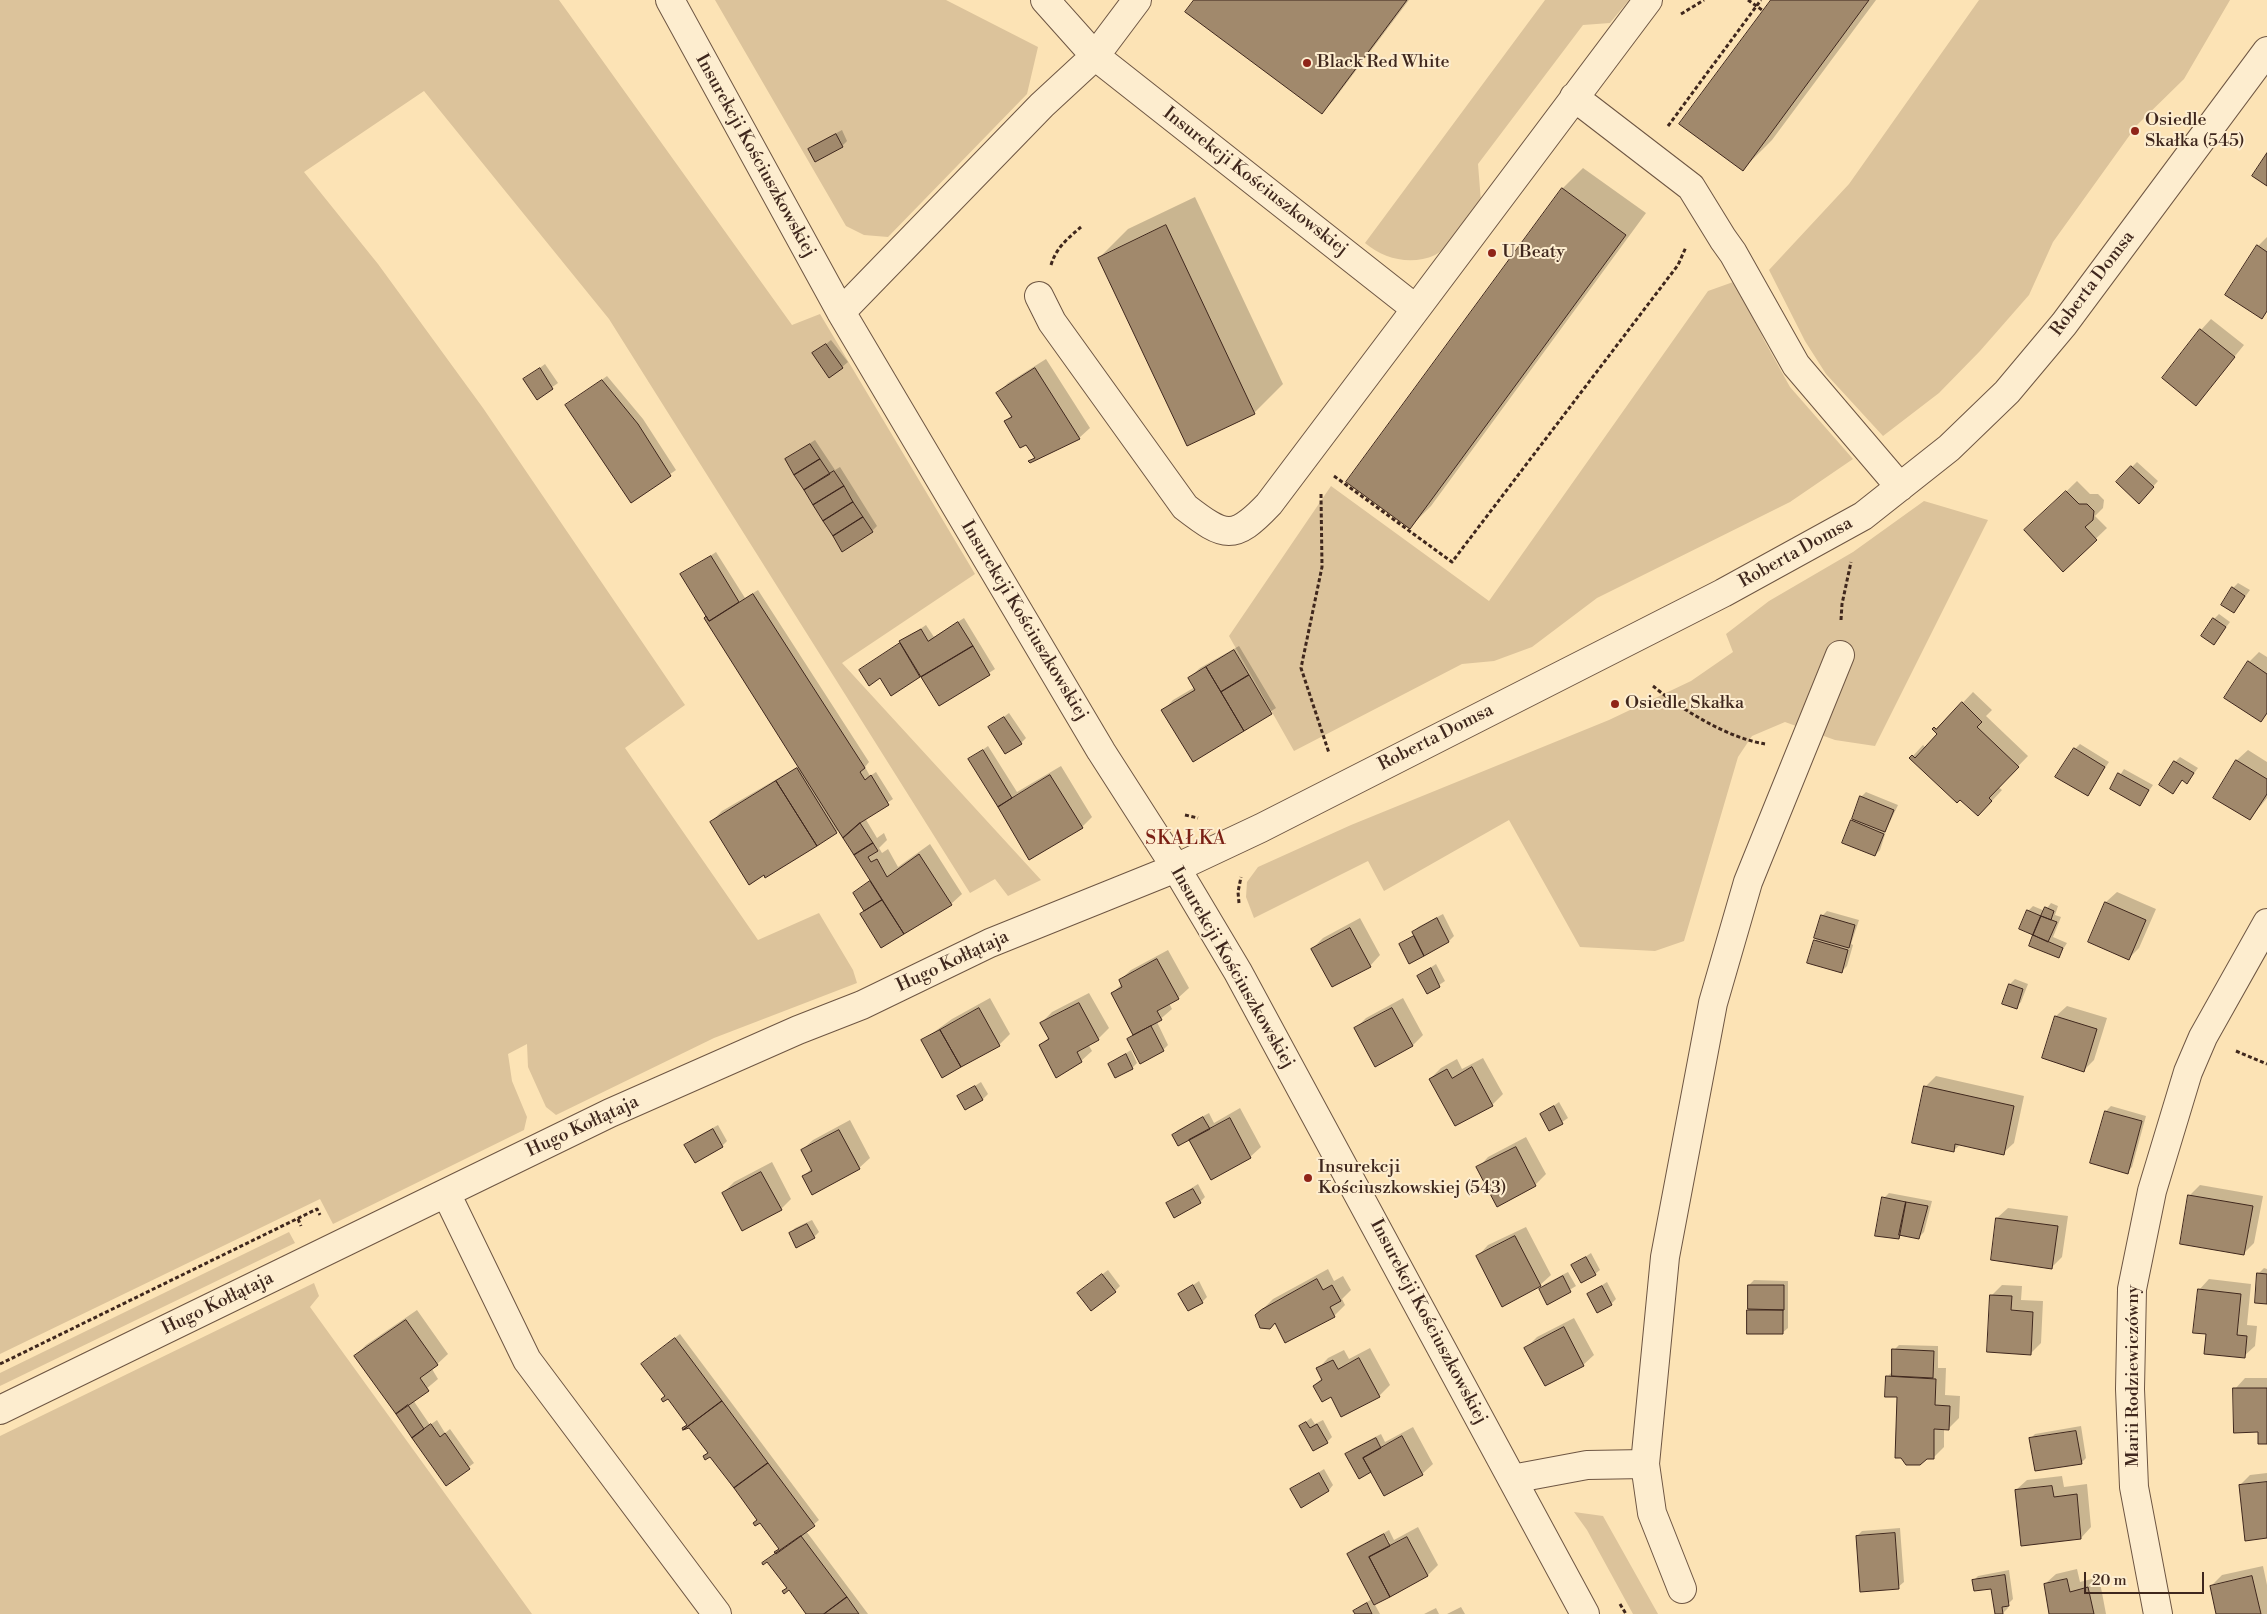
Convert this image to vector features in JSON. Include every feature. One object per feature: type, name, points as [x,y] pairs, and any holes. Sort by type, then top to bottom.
[{"type":"street","name":"Insurekcji Kościuszkowskiej","points":[[670,0],[841,312],[1096,742],[1176,868],[1238,972],[1585,1614]]},
{"type":"street","name":"Insurekcji Kościuszkowskiej","points":[[1046,0],[1095,56],[1416,309]]},
{"type":"street","points":[[841,312],[1042,105],[1095,56],[1137,0]]},
{"type":"street","points":[[1044,284],[1052,322],[1185,507],[1210,526],[1233,532],[1250,524],[1269,504],[1648,0]]},
{"type":"street","name":"Roberta Domsa","points":[[1176,868],[1269,823],[1780,563],[1863,516],[1949,448],[2007,392],[2064,324],[2267,52]]},
{"type":"street","points":[[1574,97],[1691,187],[1723,240],[1733,252],[1796,365],[1900,486]]},
{"type":"street","points":[[1682,1589],[1652,1513],[1645,1464],[1665,1257],[1713,1003],[1748,882],[1840,655]]},
{"type":"street","name":"Hugo Kołłątaja","points":[[0,1410],[610,1113],[798,1030],[862,1005],[990,944],[1176,868]]},
{"type":"street","name":"Marii Rodziewiczówny","points":[[2158,1614],[2134,1487],[2130,1390],[2132,1290],[2152,1191],[2188,1072],[2203,1037],[2267,923]]},
{"type":"street","points":[[446,1193],[527,1360],[717,1614]]},
{"type":"street","points":[[1512,1480],[1587,1465],[1645,1464]]},
{"type":"path","points":[[1748,0],[1762,10]]},
{"type":"path","points":[[1663,132],[1762,0]]},
{"type":"path","points":[[1044,284],[1054,254],[1068,237],[1081,227]]},
{"type":"path","points":[[1329,473],[1452,562],[1678,264],[1686,248],[1687,241]]},
{"type":"path","points":[[1321,490],[1322,567],[1301,668],[1331,759]]},
{"type":"path","points":[[1653,686],[1680,706],[1723,730],[1760,744],[1800,750]]},
{"type":"path","points":[[0,1364],[317,1209]]},
{"type":"shaded area","points":[[0,0],[559,0],[792,325],[820,314],[975,574],[842,663],[1041,880],[1008,896],[995,879],[970,893],[609,319],[424,91],[304,172],[378,264],[483,408],[685,705],[625,748],[758,940],[819,913],[853,970],[857,983],[714,1038],[556,1115],[546,1107],[528,1067],[527,1044],[508,1054],[512,1081],[527,1117],[524,1130],[333,1224],[320,1199],[0,1354]]},
{"type":"shaded area","points":[[715,0],[946,0],[1038,47],[1027,94],[888,237],[864,235],[846,226]]},
{"type":"shaded area","points":[[1545,0],[1629,0],[1610,23],[1583,25],[1478,164],[1481,202],[1460,231],[1442,251],[1426,258],[1407,260],[1389,257],[1372,249],[1365,243]]},
{"type":"shaded area","points":[[1979,0],[2230,0],[2184,79],[2137,125],[2053,242],[2029,295],[1980,351],[1939,393],[1883,436],[1826,374],[1805,341],[1769,270],[1849,184]]},
{"type":"shaded area","points":[[1736,281],[1764,340],[1790,387],[1853,459],[1790,502],[1597,598],[1532,647],[1494,661],[1462,664],[1294,751],[1229,636],[1331,486],[1489,601],[1708,291]]},
{"type":"shaded area","points":[[1924,501],[1988,520],[1875,746],[1835,740],[1785,722],[1752,736],[1738,757],[1684,941],[1655,951],[1580,947],[1509,820],[1384,891],[1368,861],[1254,918],[1246,897],[1247,882],[1258,867],[1351,825],[1609,720],[1691,681],[1733,652],[1726,634],[1769,601],[1853,552]]},
{"type":"shaded area","points":[[289,1232],[295,1243],[0,1386],[0,1373]]},
{"type":"shaded area","points":[[314,1283],[319,1296],[310,1307],[532,1614],[0,1614],[0,1436]]},
{"type":"shaded area","points":[[1574,1512],[1603,1516],[1658,1614],[1633,1614],[1587,1530]]},
{"type":"building","name":"Black Red White","points":[[1194,0],[1407,0],[1322,114],[1185,12]]},
{"type":"building","points":[[1771,0],[1869,0],[1743,171],[1679,124]]},
{"type":"building","points":[[836,134],[843,147],[815,162],[808,149]]},
{"type":"building","points":[[2267,153],[2267,186],[2252,176]]},
{"type":"building","points":[[1562,188],[1626,235],[1410,529],[1346,482]]},
{"type":"building","points":[[1166,225],[1255,414],[1187,446],[1098,258]]},
{"type":"building","points":[[2257,245],[2267,252],[2267,311],[2262,319],[2225,295]]},
{"type":"building","points":[[2200,329],[2235,357],[2196,406],[2162,378]]},
{"type":"building","points":[[826,344],[843,368],[829,378],[812,353]]},
{"type":"building","points":[[540,368],[553,389],[537,400],[523,379]]},
{"type":"building","points":[[1035,368],[1080,439],[1030,463],[1028,461],[1035,458],[1026,445],[1020,448],[1004,421],[1012,417],[996,393]]},
{"type":"building","points":[[602,380],[638,424],[671,476],[631,503],[565,405]]},
{"type":"building","points":[[810,444],[820,459],[794,475],[785,459]]},
{"type":"building","points":[[820,459],[830,474],[804,490],[794,475]]},
{"type":"building","points":[[2131,466],[2154,487],[2139,504],[2116,482]]},
{"type":"building","points":[[834,471],[844,486],[813,505],[804,490]]},
{"type":"building","points":[[844,486],[853,502],[823,521],[813,505]]},
{"type":"building","points":[[2066,491],[2079,504],[2087,504],[2094,511],[2093,520],[2085,527],[2097,540],[2063,572],[2024,530]]},
{"type":"building","points":[[853,502],[863,517],[833,536],[823,521]]},
{"type":"building","points":[[863,517],[873,532],[842,552],[833,536]]},
{"type":"building","points":[[711,556],[739,602],[709,621],[680,574]]},
{"type":"building","points":[[2232,587],[2245,596],[2234,613],[2221,605]]},
{"type":"building","points":[[753,594],[865,768],[860,772],[865,780],[871,775],[889,805],[860,823],[843,838],[704,618],[706,616],[709,621]]},
{"type":"building","points":[[2213,618],[2226,627],[2214,645],[2201,636]]},
{"type":"building","points":[[958,622],[973,646],[921,677],[899,641],[921,629],[928,641]]},
{"type":"building","points":[[900,643],[920,677],[891,696],[880,678],[869,686],[859,670]]},
{"type":"building","points":[[973,646],[990,675],[939,706],[921,677]]},
{"type":"building","points":[[1234,650],[1249,675],[1221,692],[1206,667]]},
{"type":"building","points":[[2248,661],[2267,674],[2267,713],[2261,722],[2224,698]]},
{"type":"building","points":[[1206,667],[1244,731],[1193,762],[1161,710],[1195,690],[1188,678]]},
{"type":"building","points":[[1249,675],[1272,714],[1244,731],[1221,692]]},
{"type":"building","points":[[1962,702],[1982,722],[1977,727],[2019,767],[1989,798],[1992,801],[1978,816],[1960,800],[1957,803],[1909,758],[1912,755],[1915,758],[1937,734],[1932,729],[1934,727],[1936,729]]},
{"type":"building","points":[[1004,717],[1022,744],[1005,754],[988,727]]},
{"type":"building","points":[[2074,748],[2105,767],[2088,796],[2055,777]]},
{"type":"building","points":[[983,750],[1012,798],[998,807],[968,759]]},
{"type":"building","points":[[2236,760],[2267,779],[2267,794],[2250,820],[2213,798]]},
{"type":"building","points":[[2174,761],[2194,773],[2187,784],[2182,780],[2173,794],[2159,785]]},
{"type":"building","points":[[797,768],[837,833],[817,846],[776,781]]},
{"type":"building","points":[[2118,773],[2149,790],[2140,806],[2110,789]]},
{"type":"building","points":[[1050,775],[1083,828],[1029,860],[998,807]]},
{"type":"building","points":[[776,781],[817,846],[765,878],[764,875],[749,885],[710,822]]},
{"type":"building","points":[[1860,796],[1894,810],[1885,832],[1852,819]]},
{"type":"building","points":[[1851,820],[1884,834],[1875,856],[1842,843]]},
{"type":"building","points":[[860,823],[873,843],[854,855],[843,838]]},
{"type":"building","points":[[873,843],[878,851],[868,857],[871,862],[877,859],[887,877],[919,854],[952,905],[904,934],[854,855]]},
{"type":"building","points":[[870,881],[882,900],[864,911],[853,893]]},
{"type":"building","points":[[882,900],[904,934],[881,948],[860,914]]},
{"type":"building","points":[[2105,902],[2146,920],[2129,960],[2088,942]]},
{"type":"building","points":[[2045,907],[2054,911],[2051,920],[2041,916]]},
{"type":"building","points":[[2027,910],[2041,916],[2033,935],[2019,929]]},
{"type":"building","points":[[1821,915],[1855,925],[1849,948],[1814,938]]},
{"type":"building","points":[[2041,916],[2057,922],[2048,942],[2033,935]]},
{"type":"building","points":[[1437,918],[1449,942],[1424,956],[1412,932]]},
{"type":"building","points":[[1350,928],[1371,967],[1332,987],[1311,949]]},
{"type":"building","points":[[2033,935],[2063,948],[2059,958],[2029,946]]},
{"type":"building","points":[[1414,936],[1424,956],[1409,964],[1399,944]]},
{"type":"building","points":[[1814,940],[1848,950],[1842,973],[1807,963]]},
{"type":"building","points":[[1157,959],[1179,999],[1157,1011],[1162,1020],[1133,1035],[1111,993],[1122,987],[1119,980]]},
{"type":"building","points":[[1431,968],[1440,987],[1427,994],[1417,976]]},
{"type":"building","points":[[2009,984],[2023,989],[2017,1009],[2002,1004]]},
{"type":"building","points":[[1079,1003],[1099,1040],[1077,1052],[1082,1062],[1056,1078],[1039,1045],[1049,1039],[1040,1023]]},
{"type":"building","points":[[979,1008],[1000,1046],[961,1067],[940,1030]]},
{"type":"building","points":[[1392,1008],[1413,1046],[1375,1067],[1354,1028]]},
{"type":"building","points":[[2055,1016],[2097,1029],[2084,1072],[2042,1058]]},
{"type":"building","points":[[1151,1026],[1164,1051],[1140,1064],[1127,1039]]},
{"type":"building","points":[[940,1030],[961,1067],[942,1078],[921,1040]]},
{"type":"building","points":[[1126,1054],[1133,1069],[1115,1078],[1108,1064]]},
{"type":"building","points":[[1472,1067],[1493,1106],[1455,1126],[1429,1079],[1447,1069],[1452,1078]]},
{"type":"building","points":[[975,1086],[983,1100],[965,1110],[957,1096]]},
{"type":"building","points":[[1924,1086],[2014,1106],[2004,1155],[1955,1144],[1954,1152],[1912,1143]]},
{"type":"building","points":[[1554,1106],[1563,1124],[1549,1131],[1540,1114]]},
{"type":"building","points":[[2105,1111],[2142,1121],[2128,1174],[2090,1163]]},
{"type":"building","points":[[1203,1117],[1210,1129],[1178,1146],[1172,1135]]},
{"type":"building","points":[[1230,1118],[1251,1158],[1211,1180],[1189,1140]]},
{"type":"building","points":[[713,1129],[723,1147],[695,1163],[684,1145]]},
{"type":"building","points":[[839,1130],[860,1169],[812,1195],[802,1176],[812,1171],[801,1150]]},
{"type":"building","points":[[1516,1147],[1536,1186],[1497,1207],[1476,1167]]},
{"type":"building","points":[[761,1172],[782,1210],[742,1231],[722,1193]]},
{"type":"building","points":[[1193,1189],[1201,1203],[1174,1218],[1166,1203]]},
{"type":"building","points":[[2188,1195],[2253,1206],[2244,1255],[2180,1244]]},
{"type":"building","points":[[1882,1197],[1906,1202],[1899,1239],[1875,1236]]},
{"type":"building","points":[[1906,1202],[1928,1206],[1919,1239],[1899,1235]]},
{"type":"building","points":[[1996,1218],[2058,1226],[2052,1269],[1991,1260]]},
{"type":"building","points":[[807,1224],[815,1238],[796,1248],[789,1233]]},
{"type":"building","points":[[1515,1236],[1541,1286],[1502,1307],[1476,1256]]},
{"type":"building","points":[[1586,1257],[1596,1275],[1581,1283],[1571,1265]]},
{"type":"building","points":[[2257,1273],[2267,1274],[2267,1304],[2255,1303]]},
{"type":"building","points":[[1102,1274],[1116,1292],[1091,1311],[1077,1293]]},
{"type":"building","points":[[1563,1276],[1571,1292],[1547,1305],[1539,1289]]},
{"type":"building","points":[[1317,1279],[1323,1290],[1332,1285],[1341,1301],[1330,1307],[1335,1317],[1285,1343],[1275,1323],[1270,1329],[1260,1328],[1255,1315]]},
{"type":"building","points":[[1193,1285],[1203,1303],[1188,1311],[1178,1294]]},
{"type":"building","points":[[1748,1285],[1784,1285],[1784,1310],[1748,1309]]},
{"type":"building","points":[[1602,1286],[1612,1305],[1597,1313],[1587,1294]]},
{"type":"building","points":[[2198,1289],[2241,1294],[2237,1335],[2247,1336],[2245,1358],[2204,1354],[2206,1334],[2193,1333]]},
{"type":"building","points":[[1990,1295],[2012,1296],[2011,1310],[2033,1312],[2031,1355],[1987,1352]]},
{"type":"building","points":[[1747,1310],[1783,1310],[1783,1334],[1747,1334]]},
{"type":"building","points":[[406,1320],[438,1365],[420,1378],[429,1391],[396,1414],[354,1356]]},
{"type":"building","points":[[1564,1327],[1584,1366],[1545,1386],[1524,1348]]},
{"type":"building","points":[[675,1338],[722,1401],[683,1430],[682,1428],[687,1425],[668,1399],[663,1402],[661,1399],[665,1396],[641,1364]]},
{"type":"building","points":[[1892,1349],[1934,1351],[1933,1378],[1892,1376]]},
{"type":"building","points":[[1359,1358],[1380,1397],[1341,1417],[1331,1397],[1322,1402],[1313,1386],[1322,1380],[1316,1368],[1333,1360],[1338,1369]]},
{"type":"building","points":[[1886,1376],[1936,1379],[1935,1405],[1950,1406],[1949,1430],[1934,1429],[1934,1459],[1927,1459],[1920,1465],[1906,1465],[1901,1458],[1895,1458],[1897,1397],[1885,1397]]},
{"type":"building","points":[[2233,1388],[2267,1388],[2267,1444],[2258,1444],[2258,1432],[2234,1433]]},
{"type":"building","points":[[722,1401],[768,1463],[734,1488],[710,1457],[705,1460],[703,1456],[708,1453],[689,1428],[683,1430]]},
{"type":"building","points":[[408,1405],[424,1429],[412,1438],[396,1414]]},
{"type":"building","points":[[1306,1422],[1310,1428],[1317,1424],[1328,1443],[1313,1451],[1299,1426]]},
{"type":"building","points":[[431,1424],[440,1437],[445,1433],[470,1469],[446,1486],[412,1438]]},
{"type":"building","points":[[2076,1431],[2082,1464],[2035,1471],[2029,1438]]},
{"type":"building","points":[[1402,1436],[1423,1475],[1384,1496],[1363,1458]]},
{"type":"building","points":[[1376,1438],[1381,1448],[1363,1458],[1371,1472],[1359,1479],[1345,1454]]},
{"type":"building","points":[[768,1463],[815,1526],[776,1554],[774,1552],[779,1549],[760,1523],[755,1526],[753,1523],[757,1520],[734,1488]]},
{"type":"building","points":[[1319,1473],[1329,1491],[1301,1508],[1290,1489]]},
{"type":"building","points":[[2267,1482],[2267,1538],[2245,1541],[2239,1485]]},
{"type":"building","points":[[2052,1486],[2054,1497],[2077,1494],[2081,1539],[2021,1546],[2015,1490]]},
{"type":"building","points":[[1895,1533],[1899,1589],[1860,1592],[1856,1536]]},
{"type":"building","points":[[1384,1534],[1390,1546],[1369,1557],[1390,1597],[1374,1605],[1347,1554]]},
{"type":"building","points":[[801,1536],[847,1597],[824,1614],[806,1614],[789,1590],[784,1594],[782,1591],[787,1588],[767,1562],[763,1565],[762,1563]]},
{"type":"building","points":[[1407,1537],[1428,1576],[1390,1597],[1369,1557]]},
{"type":"building","points":[[2005,1575],[2009,1606],[2002,1607],[2003,1614],[1995,1614],[1991,1589],[1974,1591],[1972,1580]]},
{"type":"building","points":[[2252,1576],[2261,1614],[2216,1614],[2210,1586]]},
{"type":"building","points":[[2067,1579],[2070,1592],[2088,1587],[2094,1614],[2049,1614],[2044,1584]]},
{"type":"building","points":[[847,1597],[859,1614],[824,1614]]},
{"type":"building","points":[[1367,1603],[1372,1614],[1355,1614],[1353,1611]]},
{"type":"place","name":"Black Red White","points":[[1307,63]]},
{"type":"place","name":"Osiedle Skałka (545)","points":[[2135,131]]},
{"type":"place","name":"U Beaty","points":[[1492,253]]},
{"type":"place","name":"Osiedle Skałka","points":[[1615,704]]},
{"type":"place","name":"Insurekcji Kościuszkowskiej (543)","points":[[1308,1178]]},
{"type":"district","name":"SKAŁKA","points":[[1186,839]]}]
